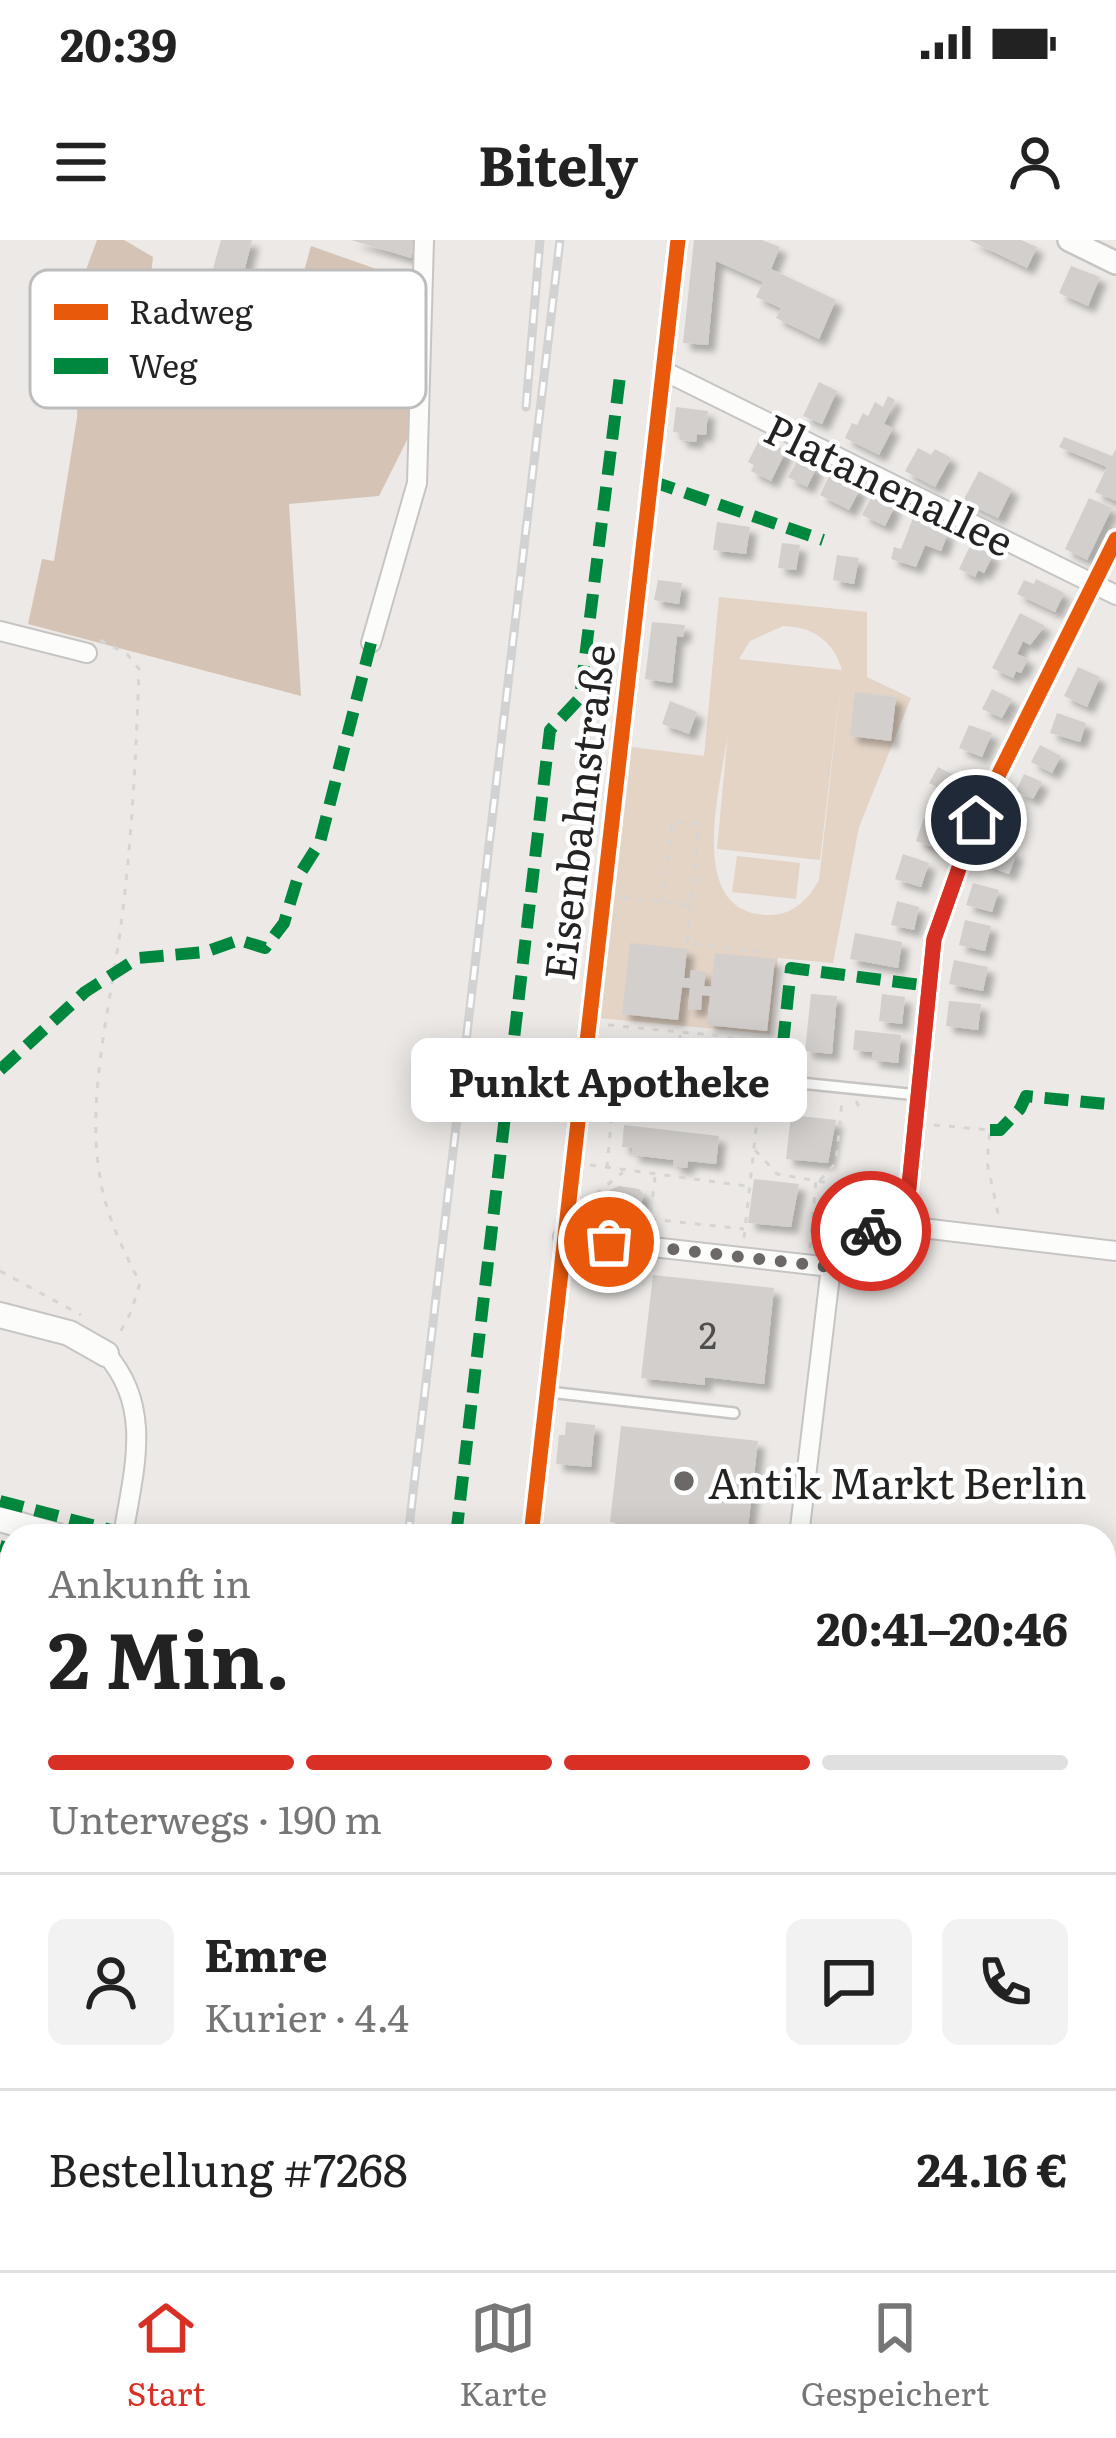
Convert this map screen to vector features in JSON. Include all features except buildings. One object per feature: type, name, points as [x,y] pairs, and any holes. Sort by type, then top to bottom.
[{"type":"main road","points":[[0,1315],[105,1343]]},
{"type":"street","points":[[423,270],[424,240]]},
{"type":"street","name":"Eisenbahnstraße","points":[[532,1524],[678,240]]},
{"type":"street","points":[[1069,240],[1116,263]]},
{"type":"street","name":"Platanenallee","points":[[664,371],[1116,596]]},
{"type":"street","points":[[371,643],[417,482],[419,408]]},
{"type":"street","points":[[905,1226],[934,939],[976,820],[1116,539]]},
{"type":"street","points":[[0,631],[87,645]]},
{"type":"street","points":[[800,1524],[831,1267],[845,1246],[867,1233],[905,1226],[1116,1251]]},
{"type":"street","points":[[563,1237],[831,1267]]},
{"type":"street","points":[[105,1343],[126,1382],[139,1426],[125,1524]]},
{"type":"lane","points":[[584,1061],[918,1095]]},
{"type":"lane","points":[[546,1391],[734,1413]]},
{"type":"path","points":[[87,645],[100,640],[128,654],[139,668],[133,818],[110,988],[97,1143],[105,1199],[140,1283],[115,1342],[105,1343]]},
{"type":"path","points":[[663,902],[672,821],[699,824],[687,944],[772,952]]},
{"type":"path","points":[[604,896],[691,905]]},
{"type":"path","points":[[588,1023],[764,1040],[742,1257]]},
{"type":"path","points":[[676,1069],[680,1033]]},
{"type":"path","points":[[808,1264],[818,1179],[836,1163],[843,1088]]},
{"type":"path","points":[[607,1168],[613,1099]]},
{"type":"path","points":[[915,1123],[990,1130],[987,1162],[999,1211],[997,1236]]},
{"type":"path","points":[[753,1149],[777,1174],[906,1195]]},
{"type":"path","points":[[572,1162],[748,1187]]},
{"type":"path","points":[[596,1194],[625,1171]]},
{"type":"path","points":[[647,1246],[655,1175]]},
{"type":"path","points":[[650,1219],[745,1229]]},
{"type":"path","points":[[0,1270],[92,1322]]},
{"type":"shaded area","points":[[97,240],[124,240],[153,257],[152,270],[86,270]]},
{"type":"shaded area","points":[[311,246],[379,270],[304,270]]},
{"type":"shaded area","points":[[77,408],[413,408],[412,430],[379,496],[289,504],[301,696],[28,624],[42,559],[54,561]]},
{"type":"shaded area","points":[[719,597],[867,612],[867,677],[911,698],[859,827],[833,963],[778,958],[770,1034],[599,1018],[632,747],[704,756]],"holes":[[[783,626],[820,637],[842,670],[739,659],[750,641]],[[842,673],[819,880],[804,900],[785,913],[768,915],[742,909],[725,893],[716,870],[716,812],[728,732],[717,849],[820,860]],[[855,693],[896,697],[891,740],[851,736]]]},
{"type":"shaded area","points":[[737,856],[800,863],[796,899],[732,892]]},
{"type":"railway","points":[[526,407],[540,240]]},
{"type":"railway","points":[[409,1524],[560,240]]},
{"type":"marked path","points":[[457,1524],[550,730],[580,698],[620,376]]},
{"type":"marked path","points":[[651,481],[823,540]]},
{"type":"marked path","points":[[0,1070],[85,992],[138,958],[205,952],[239,940],[265,948],[284,923],[298,877],[320,842],[371,643]]},
{"type":"marked path","points":[[779,1081],[791,968],[929,986]]},
{"type":"marked path","points":[[990,1130],[1000,1130],[1026,1096],[1116,1105]]},
{"type":"marked path","points":[[0,1501],[88,1524]]},
{"type":"cycle path","points":[[532,1524],[678,240]]},
{"type":"cycle path","points":[[905,1226],[934,939],[976,820],[1116,539]]},
{"type":"way so far","points":[[609,1242],[831,1267],[845,1246],[871,1231]]},
{"type":"place","name":"Punkt Apotheke","points":[[609,1242]]},
{"type":"place","name":"Antik Markt Berlin","points":[[684,1481]]},
{"type":"route","points":[[871,1231],[905,1226],[934,939],[976,820]]}]
